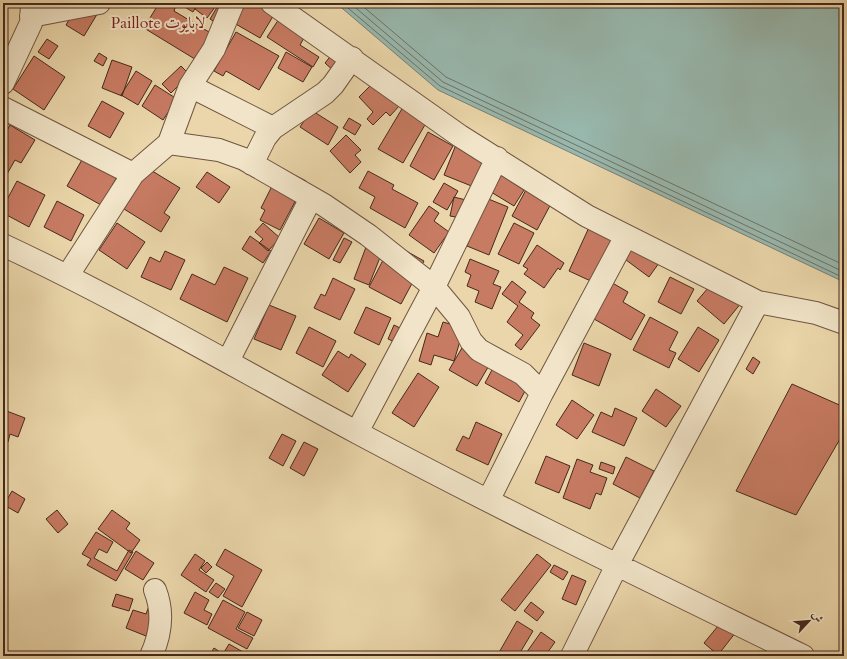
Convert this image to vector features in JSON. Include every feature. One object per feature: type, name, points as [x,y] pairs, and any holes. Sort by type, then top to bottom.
[{"type":"street","points":[[3,84],[31,23],[32,10],[99,3]]},
{"type":"street","points":[[68,275],[133,174],[169,143],[190,86],[214,49],[233,3]]},
{"type":"street","points":[[272,3],[352,58],[460,136],[587,216],[758,302],[816,313],[844,323]]},
{"type":"street","points":[[252,164],[265,138],[273,128],[324,93],[333,85],[352,58]]},
{"type":"street","points":[[190,86],[273,128]]},
{"type":"street","points":[[3,108],[133,174]]},
{"type":"street","points":[[169,143],[219,150],[252,164],[311,198],[368,235],[434,286],[459,317],[471,341],[479,350],[523,374],[542,393]]},
{"type":"street","points":[[357,432],[434,286],[496,158]]},
{"type":"street","points":[[228,361],[311,198]]},
{"type":"street","points":[[489,500],[542,393],[626,236]]},
{"type":"street","points":[[3,245],[68,275],[357,432],[489,500],[616,565],[803,656]]},
{"type":"street","points":[[572,656],[616,565],[758,302]]},
{"type":"street","points":[[151,656],[160,630],[162,616],[160,603],[154,590]]},
{"type":"water","points":[[336,3],[844,3],[844,282],[438,90]]},
{"type":"building","points":[[3,3],[5,3],[3,18]]},
{"type":"building","points":[[79,3],[99,11],[84,36],[66,25]]},
{"type":"building","points":[[159,3],[167,3],[175,8],[174,11],[219,38],[203,64],[144,28]]},
{"type":"building","points":[[185,3],[198,3],[193,12],[183,6]]},
{"type":"building","points":[[199,3],[218,3],[207,18],[195,9]]},
{"type":"building","points":[[246,3],[259,3],[275,13],[260,38],[234,23]]},
{"type":"building","points":[[219,4],[232,11],[223,27],[210,19]]},
{"type":"building","points":[[279,19],[305,36],[300,45],[319,57],[313,67],[267,37]]},
{"type":"building","points":[[236,32],[279,56],[259,90],[226,71],[223,76],[214,71]]},
{"type":"building","points":[[47,39],[58,46],[49,59],[38,52]]},
{"type":"building","points":[[286,52],[312,67],[303,82],[278,68]]},
{"type":"building","points":[[99,53],[107,58],[103,66],[94,61]]},
{"type":"building","points":[[333,53],[345,63],[336,73],[325,63]]},
{"type":"building","points":[[34,56],[65,77],[44,110],[13,89]]},
{"type":"building","points":[[112,60],[132,67],[122,96],[102,88]]},
{"type":"building","points":[[181,66],[196,81],[183,93],[177,87],[171,93],[162,84]]},
{"type":"building","points":[[136,71],[152,81],[138,105],[121,95]]},
{"type":"building","points":[[375,81],[400,105],[390,116],[386,112],[373,125],[367,119],[373,112],[359,97]]},
{"type":"building","points":[[155,85],[177,99],[163,120],[142,106]]},
{"type":"building","points":[[102,101],[124,113],[110,138],[88,126]]},
{"type":"building","points":[[406,102],[430,116],[403,163],[378,149]]},
{"type":"building","points":[[311,110],[338,127],[328,145],[300,127]]},
{"type":"building","points":[[349,118],[361,125],[355,135],[343,128]]},
{"type":"building","points":[[10,125],[35,140],[21,163],[15,160],[3,181],[3,138]]},
{"type":"building","points":[[428,132],[453,146],[434,180],[410,166]]},
{"type":"building","points":[[346,135],[361,150],[355,155],[361,162],[350,173],[330,151]]},
{"type":"building","points":[[457,142],[487,154],[474,187],[444,175]]},
{"type":"building","points":[[91,144],[125,163],[101,205],[67,186]]},
{"type":"building","points":[[281,168],[306,181],[280,230],[260,220],[265,210],[261,208]]},
{"type":"building","points":[[149,169],[180,188],[164,213],[170,217],[161,232],[124,209]]},
{"type":"building","points":[[368,171],[394,185],[392,189],[418,203],[405,228],[370,208],[375,197],[359,188]]},
{"type":"building","points":[[207,172],[230,187],[219,203],[196,187]]},
{"type":"building","points":[[501,175],[524,190],[514,206],[491,192]]},
{"type":"building","points":[[17,181],[45,195],[29,227],[3,213],[3,207]]},
{"type":"building","points":[[444,183],[458,191],[447,210],[433,202]]},
{"type":"building","points":[[3,185],[7,188],[3,194]]},
{"type":"building","points":[[528,186],[553,200],[537,230],[512,216]]},
{"type":"building","points":[[454,197],[466,200],[462,218],[450,216]]},
{"type":"building","points":[[486,198],[508,207],[489,255],[467,246]]},
{"type":"building","points":[[57,201],[84,215],[71,241],[44,227]]},
{"type":"building","points":[[429,206],[439,213],[434,221],[449,232],[434,253],[409,235]]},
{"type":"building","points":[[319,218],[344,233],[329,259],[304,244]]},
{"type":"building","points":[[117,223],[145,242],[127,269],[99,250]]},
{"type":"building","points":[[263,223],[280,238],[268,251],[259,243],[263,239],[255,232]]},
{"type":"building","points":[[514,223],[534,233],[519,264],[498,254]]},
{"type":"building","points":[[591,223],[610,232],[607,238],[614,242],[595,283],[569,271]]},
{"type":"building","points":[[250,236],[271,251],[263,263],[242,249]]},
{"type":"building","points":[[344,238],[352,242],[340,263],[333,260]]},
{"type":"building","points":[[630,238],[669,249],[649,277],[618,254]]},
{"type":"building","points":[[369,239],[385,245],[369,285],[354,279]]},
{"type":"building","points":[[392,243],[424,261],[401,304],[369,287]]},
{"type":"building","points":[[537,245],[564,263],[560,270],[558,268],[544,288],[524,274],[528,269],[523,266]]},
{"type":"building","points":[[165,251],[185,260],[171,290],[141,277],[150,257],[160,262]]},
{"type":"building","points":[[470,259],[499,271],[493,284],[501,287],[492,309],[475,302],[479,291],[467,286],[471,275],[465,272]]},
{"type":"building","points":[[224,267],[248,278],[227,322],[180,299],[192,274],[215,285]]},
{"type":"building","points":[[719,275],[746,297],[724,324],[697,301]]},
{"type":"building","points":[[670,277],[694,289],[681,314],[658,302]]},
{"type":"building","points":[[333,278],[355,289],[340,320],[314,308],[321,294],[325,296]]},
{"type":"building","points":[[512,281],[526,292],[519,302],[534,313],[531,318],[540,325],[521,350],[515,345],[523,335],[507,322],[518,306],[502,294]]},
{"type":"building","points":[[609,281],[628,292],[623,302],[645,315],[631,340],[587,315]]},
{"type":"building","points":[[269,305],[296,316],[281,350],[254,339]]},
{"type":"building","points":[[366,307],[391,318],[379,345],[354,333]]},
{"type":"building","points":[[650,317],[678,332],[669,350],[676,353],[669,368],[633,350]]},
{"type":"building","points":[[443,322],[464,328],[454,361],[434,355],[431,365],[419,361],[427,333],[438,337]]},
{"type":"building","points":[[394,325],[404,330],[397,343],[388,339]]},
{"type":"building","points":[[309,327],[336,341],[323,367],[296,353]]},
{"type":"building","points":[[698,327],[719,340],[699,372],[678,359]]},
{"type":"building","points":[[466,341],[494,357],[477,386],[449,370]]},
{"type":"building","points":[[584,343],[611,354],[599,386],[572,375]]},
{"type":"building","points":[[338,351],[349,358],[351,354],[366,364],[348,392],[322,375]]},
{"type":"building","points":[[500,355],[535,373],[519,402],[485,383]]},
{"type":"building","points":[[753,357],[760,362],[753,374],[746,369]]},
{"type":"building","points":[[418,373],[439,387],[414,427],[392,413]]},
{"type":"building","points":[[792,384],[844,407],[844,432],[796,515],[736,491]]},
{"type":"building","points":[[656,389],[681,406],[666,427],[642,411]]},
{"type":"building","points":[[572,400],[594,415],[577,439],[556,425]]},
{"type":"building","points":[[615,408],[637,418],[624,446],[592,432],[601,412],[612,417]]},
{"type":"building","points":[[4,410],[25,418],[18,437],[10,434],[8,442],[3,440]]},
{"type":"building","points":[[476,422],[502,434],[488,465],[456,450],[463,436],[469,439]]},
{"type":"building","points":[[282,434],[296,441],[283,466],[269,458]]},
{"type":"building","points":[[304,442],[318,449],[304,476],[290,468]]},
{"type":"building","points":[[546,456],[570,466],[559,493],[535,483]]},
{"type":"building","points":[[626,457],[654,471],[640,498],[613,484]]},
{"type":"building","points":[[577,459],[593,465],[590,472],[607,478],[601,495],[596,493],[590,509],[563,498]]},
{"type":"building","points":[[601,462],[615,467],[613,474],[599,469]]},
{"type":"building","points":[[12,491],[25,499],[18,513],[4,505]]},
{"type":"building","points":[[57,510],[68,524],[58,533],[46,519]]},
{"type":"building","points":[[112,510],[130,523],[126,529],[140,540],[131,553],[98,529]]},
{"type":"building","points":[[96,532],[113,542],[107,553],[99,549],[94,558],[117,571],[129,550],[133,552],[116,581],[87,565],[91,559],[82,554]]},
{"type":"building","points":[[225,549],[262,570],[242,607],[223,596],[234,576],[216,565]]},
{"type":"building","points":[[136,551],[154,563],[143,580],[125,569]]},
{"type":"building","points":[[195,554],[205,561],[199,570],[214,580],[206,592],[181,575]]},
{"type":"building","points":[[537,554],[551,565],[515,611],[501,600]]},
{"type":"building","points":[[207,562],[212,567],[206,573],[201,568]]},
{"type":"building","points":[[554,565],[568,572],[563,580],[550,572]]},
{"type":"building","points":[[572,575],[586,581],[576,605],[562,599]]},
{"type":"building","points":[[216,583],[225,589],[218,598],[209,592]]},
{"type":"building","points":[[195,592],[209,600],[204,610],[212,614],[207,625],[184,613]]},
{"type":"building","points":[[116,594],[133,599],[129,611],[112,606]]},
{"type":"building","points":[[223,600],[245,612],[236,629],[253,638],[247,649],[208,628]]},
{"type":"building","points":[[531,602],[544,612],[537,621],[524,611]]},
{"type":"building","points":[[149,606],[156,609],[146,636],[126,628],[133,610],[146,614]]},
{"type":"building","points":[[247,612],[262,620],[254,636],[238,628]]},
{"type":"building","points":[[723,620],[736,632],[718,655],[704,643]]},
{"type":"building","points":[[517,621],[533,631],[518,656],[497,656]]},
{"type":"building","points":[[541,632],[555,642],[545,656],[524,656]]},
{"type":"building","points":[[229,644],[243,652],[241,656],[209,656],[214,648],[223,654]]},
{"type":"district","name":"Paillote لابايوت","points":[[158,22]]}]
